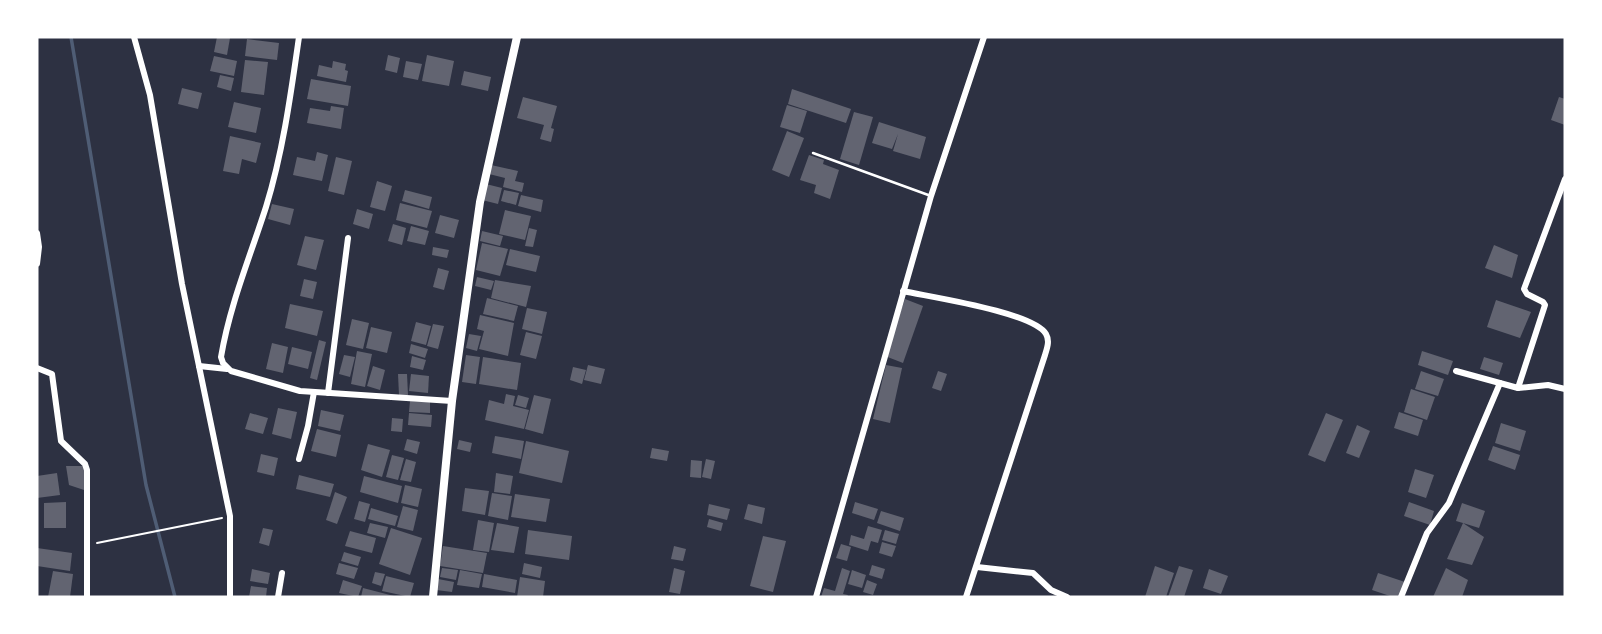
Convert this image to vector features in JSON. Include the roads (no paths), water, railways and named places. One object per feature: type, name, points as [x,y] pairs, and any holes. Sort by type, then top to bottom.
[{"type":"street","points":[[134,37],[150,95],[182,284],[230,516],[230,597]]},
{"type":"street","points":[[227,369],[221,357],[229,317],[266,204],[286,119],[299,37]]},
{"type":"street","points":[[433,597],[452,401],[480,202],[517,37]]},
{"type":"street","points":[[816,597],[931,196],[984,37]]},
{"type":"street","points":[[1518,388],[1545,305],[1527,294],[1524,289],[1565,179]]},
{"type":"street","points":[[37,233],[37,264]]},
{"type":"street","points":[[328,393],[348,238]]},
{"type":"street","points":[[903,291],[1013,316],[1036,325],[1046,334],[1048,340],[967,597]]},
{"type":"street","points":[[199,366],[227,369],[288,388],[314,392],[452,401]]},
{"type":"street","points":[[37,368],[52,374],[61,440],[85,464],[87,470],[87,597]]},
{"type":"street","points":[[1456,371],[1518,388],[1548,385],[1565,390]]},
{"type":"street","points":[[1401,597],[1427,533],[1449,503],[1500,383]]},
{"type":"street","points":[[299,459],[314,392]]},
{"type":"street","points":[[977,567],[1033,573],[1051,590],[1068,597]]},
{"type":"street","points":[[278,597],[282,573]]},
{"type":"lane","points":[[813,153],[931,196]]},
{"type":"waterway","points":[[71,37],[146,485],[175,597]]}]
